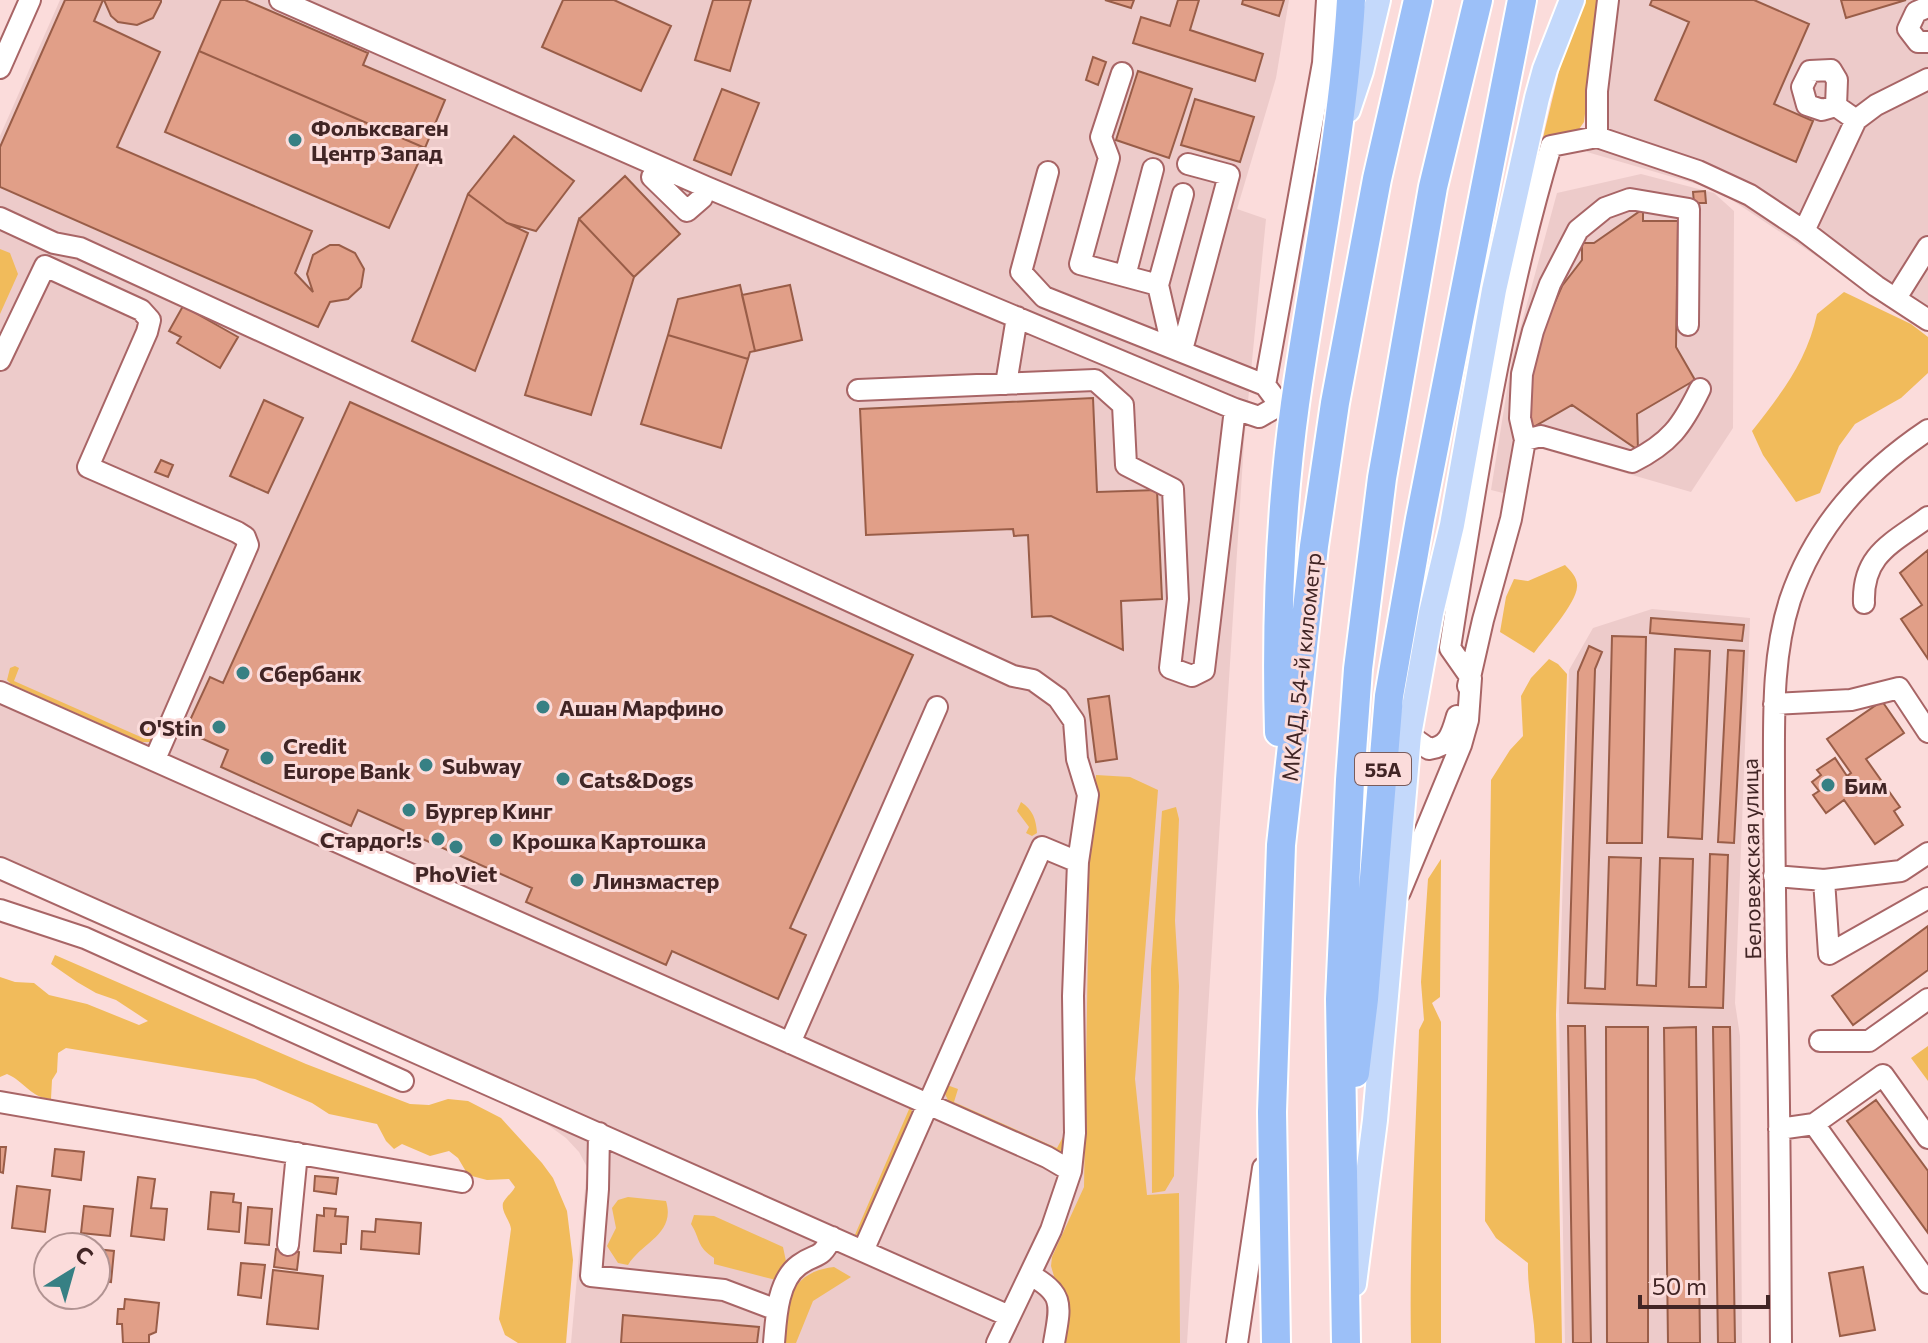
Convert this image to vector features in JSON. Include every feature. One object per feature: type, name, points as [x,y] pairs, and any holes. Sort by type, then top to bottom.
[{"type":"highway","points":[[1281,845],[1277,676],[1287,407],[1334,153],[1347,65],[1351,0]]},
{"type":"highway","name":"МКАД, 54-й километр","points":[[1276,1343],[1272,1112],[1281,845],[1314,546],[1335,403],[1377,179],[1418,0]]},
{"type":"highway","points":[[1346,1340],[1340,999],[1358,669],[1382,478],[1433,187],[1478,0]]},
{"type":"highway","name":"55А","points":[[1343,1172],[1364,999],[1389,696],[1522,0]]},
{"type":"main road","points":[[1334,153],[1361,71],[1378,0]]},
{"type":"main road","points":[[1513,54],[1533,0]]},
{"type":"main road","points":[[1346,1340],[1375,1120],[1389,931],[1409,735],[1431,613],[1452,525],[1494,290],[1537,98],[1572,0]]},
{"type":"street","points":[[0,68],[30,0]]},
{"type":"street","points":[[280,0],[706,187],[1235,409],[1259,417],[1287,407],[1265,385],[1044,297],[1021,272],[1048,172]]},
{"type":"street","points":[[1265,385],[1323,63],[1327,0]]},
{"type":"street","points":[[1597,137],[1597,91],[1608,0]]},
{"type":"street","points":[[1928,7],[1916,12],[1908,29],[1918,42],[1928,42]]},
{"type":"street","points":[[1122,73],[1101,137],[1109,158],[1080,264],[1158,285]]},
{"type":"street","points":[[1804,231],[1856,120],[1876,105],[1928,79]]},
{"type":"street","points":[[1836,106],[1856,120]]},
{"type":"street","points":[[1471,678],[1450,648],[1498,356],[1551,146],[1597,137],[1698,171],[1750,195],[1928,320]]},
{"type":"street","points":[[1177,348],[1229,175],[1188,164]]},
{"type":"street","points":[[1125,276],[1153,169]]},
{"type":"street","points":[[652,177],[687,211],[702,198],[706,187]]},
{"type":"street","points":[[1177,348],[1158,285],[1183,194]]},
{"type":"street","points":[[1389,931],[1404,878],[1461,745],[1468,720],[1471,678],[1483,620],[1511,519],[1525,440],[1520,418],[1522,374],[1550,284],[1578,230],[1605,208],[1630,199],[1689,209],[1688,325]]},
{"type":"street","points":[[0,218],[54,243],[80,248],[998,670],[1033,680],[1058,698],[1074,721],[1077,759],[1088,795],[1078,862],[1073,996],[1075,1133],[1071,1171],[1051,1230],[997,1343]]},
{"type":"street","points":[[0,360],[54,243]]},
{"type":"street","points":[[1896,298],[1928,247]]},
{"type":"street","points":[[45,266],[141,310],[150,320],[143,343],[88,467],[237,532],[245,537],[248,545],[155,759]]},
{"type":"street","points":[[1006,384],[1017,317]]},
{"type":"street","points":[[858,390],[1095,380],[1123,405],[1126,465],[1173,489],[1178,599],[1170,668],[1192,676],[1204,670],[1235,409]]},
{"type":"street","points":[[1525,440],[1541,436],[1632,462],[1656,450],[1675,434],[1700,389]]},
{"type":"street","name":"Беловежская улица","points":[[1781,1343],[1774,704],[1782,631],[1790,600],[1810,551],[1822,531],[1846,499],[1875,470],[1927,434]]},
{"type":"street","points":[[1864,603],[1868,567],[1881,552],[1928,517]]},
{"type":"street","points":[[1409,735],[1429,749],[1445,744],[1471,678]]},
{"type":"street","points":[[1774,704],[1851,700],[1899,688],[1922,710],[1928,732]]},
{"type":"street","points":[[0,692],[1047,1157],[1071,1171]]},
{"type":"street","points":[[790,1043],[937,707]]},
{"type":"street","points":[[863,1251],[1042,847],[1078,862]]},
{"type":"street","points":[[1774,876],[1824,880],[1901,871],[1928,853]]},
{"type":"street","points":[[0,868],[1009,1316]]},
{"type":"street","points":[[1824,880],[1829,954],[1928,898]]},
{"type":"street","points":[[0,910],[85,938],[403,1081]]},
{"type":"street","points":[[1820,1041],[1869,1041],[1928,999]]},
{"type":"street","points":[[296,1033],[308,1005]]},
{"type":"street","points":[[1779,1129],[1814,1124],[1883,1075],[1928,1138]]},
{"type":"street","points":[[0,1102],[462,1182]]},
{"type":"street","points":[[1237,1343],[1272,1112]]},
{"type":"street","points":[[1814,1124],[1928,1283]]},
{"type":"street","points":[[599,1133],[591,1276],[724,1290],[777,1310]]},
{"type":"street","points":[[288,1245],[297,1153]]},
{"type":"street","points":[[774,1343],[777,1310],[784,1289],[797,1266],[824,1253],[832,1237]]},
{"type":"street","points":[[1030,1275],[1046,1283],[1060,1305],[1054,1343]]},
{"type":"shaded area","points":[[60,0],[1289,0],[1276,78],[1237,209],[1266,219],[1244,442],[1187,1343],[571,1343],[587,1167],[566,1138],[541,1120],[0,878],[0,136]]},
{"type":"shaded area","points":[[1585,0],[1599,0],[1584,122],[1577,132],[1541,146],[1562,59]]},
{"type":"shaded area","points":[[1607,0],[1928,0],[1928,324],[1923,327],[1717,190],[1587,152]]},
{"type":"shaded area","points":[[1641,174],[1714,193],[1734,211],[1733,428],[1691,492],[1532,446],[1523,498],[1491,490],[1512,359],[1557,193]]},
{"type":"shaded area","points":[[0,249],[10,253],[18,274],[0,314]]},
{"type":"shaded area","points":[[1844,292],[1911,324],[1928,337],[1928,373],[1901,398],[1855,424],[1839,446],[1820,493],[1796,502],[1763,455],[1752,431],[1800,362],[1817,314]]},
{"type":"shaded area","points":[[1565,565],[1576,581],[1575,594],[1566,612],[1534,653],[1500,632],[1506,597],[1514,579],[1528,581]]},
{"type":"shaded area","points":[[1652,609],[1750,618],[1735,1003],[1740,1036],[1742,1343],[1565,1343],[1559,1011],[1569,670],[1593,628]]},
{"type":"shaded area","points":[[1549,659],[1567,674],[1556,1015],[1562,1343],[1535,1343],[1528,1263],[1496,1238],[1485,1221],[1491,780],[1523,736],[1521,696],[1531,678]]},
{"type":"shaded area","points":[[10,668],[19,668],[14,681],[143,738],[149,726],[156,731],[156,735],[151,742],[141,742],[11,684],[7,680]]},
{"type":"shaded area","points":[[1096,775],[1130,777],[1158,790],[1135,1079],[1147,1195],[1179,1193],[1180,1343],[1062,1343],[1056,1283],[1051,1266],[1052,1257],[1084,1187],[1090,828]]},
{"type":"shaded area","points":[[1021,802],[1035,819],[1037,833],[1032,836],[1026,833],[1029,827],[1017,811]]},
{"type":"shaded area","points":[[1176,807],[1179,819],[1175,921],[1179,986],[1174,1176],[1165,1191],[1152,1193],[1151,969],[1162,811]]},
{"type":"shaded area","points":[[1441,859],[1440,997],[1432,1003],[1441,1022],[1441,1343],[1411,1343],[1419,1030],[1424,1020],[1421,982],[1428,879]]},
{"type":"shaded area","points":[[55,955],[306,1064],[410,1104],[429,1105],[448,1099],[468,1101],[501,1118],[553,1178],[567,1211],[573,1260],[566,1343],[518,1343],[505,1335],[499,1319],[511,1229],[503,1203],[515,1187],[509,1179],[487,1180],[468,1175],[458,1158],[449,1151],[430,1156],[402,1144],[394,1149],[377,1124],[329,1114],[312,1103],[255,1079],[66,1048],[58,1053],[51,1099],[38,1096],[7,1074],[0,1077],[0,977],[34,983],[49,995],[87,1004],[139,1025],[148,1021],[51,964]]},
{"type":"shaded area","points":[[1928,1046],[1928,1081],[1911,1058]]},
{"type":"shaded area","points":[[947,1085],[958,1089],[954,1102],[1057,1148],[1064,1135],[1065,1153],[1058,1153],[950,1104],[945,1094]]},
{"type":"shaded area","points":[[910,1107],[913,1113],[862,1232],[854,1237]]},
{"type":"shaded area","points":[[628,1197],[666,1201],[668,1212],[662,1230],[628,1265],[618,1263],[607,1246],[616,1228],[612,1208],[618,1200]]},
{"type":"shaded area","points":[[694,1215],[714,1216],[783,1247],[787,1266],[776,1280],[714,1264],[714,1258],[701,1246],[691,1224]]},
{"type":"shaded area","points":[[834,1267],[851,1277],[813,1301],[796,1343],[781,1343],[792,1293],[807,1276]]},
{"type":"building","points":[[65,0],[103,0],[94,21],[160,52],[117,147],[312,231],[295,273],[313,292],[307,274],[313,255],[330,245],[339,245],[355,253],[364,269],[361,287],[348,299],[330,302],[318,327],[0,187],[0,147]]},
{"type":"building","points":[[104,0],[161,2],[153,18],[137,25],[118,22],[111,16]]},
{"type":"building","points":[[221,0],[245,0],[368,53],[363,65],[445,100],[425,148],[199,51]]},
{"type":"building","points":[[563,0],[614,0],[671,26],[641,91],[542,47]]},
{"type":"building","points":[[713,0],[751,0],[730,71],[695,60]]},
{"type":"building","points":[[1105,0],[1134,0],[1131,8]]},
{"type":"building","points":[[1178,0],[1199,0],[1190,30],[1263,54],[1255,81],[1133,43],[1141,17],[1170,26]]},
{"type":"building","points":[[1243,0],[1284,0],[1279,16],[1242,4]]},
{"type":"building","points":[[1652,0],[1754,0],[1809,24],[1774,104],[1813,121],[1796,162],[1655,100],[1689,22],[1650,5]]},
{"type":"building","points":[[1841,0],[1906,0],[1846,18]]},
{"type":"building","name":"Фольксваген Центр Запад","points":[[199,51],[425,148],[389,228],[165,132]]},
{"type":"building","points":[[1093,57],[1106,62],[1098,85],[1086,80]]},
{"type":"building","points":[[1138,71],[1192,89],[1169,158],[1116,140]]},
{"type":"building","points":[[722,89],[759,103],[731,175],[694,160]]},
{"type":"building","points":[[1195,99],[1254,117],[1240,162],[1181,145]]},
{"type":"building","points":[[514,136],[574,181],[536,231],[507,223],[468,194]]},
{"type":"building","points":[[625,176],[680,234],[634,277],[579,219]]},
{"type":"building","points":[[1705,191],[1706,203],[1694,203],[1693,192]]},
{"type":"building","points":[[468,194],[507,223],[528,233],[475,371],[412,341]]},
{"type":"building","points":[[1643,209],[1643,221],[1678,221],[1676,347],[1695,380],[1637,414],[1638,450],[1572,405],[1530,429],[1531,378],[1541,334],[1562,286],[1582,260],[1582,243],[1594,243]]},
{"type":"building","points":[[579,219],[634,277],[591,415],[525,395]]},
{"type":"building","points":[[740,285],[755,351],[750,352],[748,359],[668,335],[678,299]]},
{"type":"building","points":[[790,285],[802,340],[755,351],[742,295]]},
{"type":"building","points":[[183,306],[238,337],[220,368],[177,343],[181,337],[169,331]]},
{"type":"building","points":[[668,335],[748,359],[721,448],[641,424]]},
{"type":"building","points":[[1093,398],[1097,492],[1157,490],[1162,599],[1121,601],[1123,650],[1051,616],[1032,617],[1028,535],[1014,536],[1013,529],[866,535],[860,409]]},
{"type":"building","points":[[264,400],[303,418],[268,493],[230,476]]},
{"type":"building","name":"Ашан Марфино","points":[[350,402],[913,655],[790,928],[806,935],[778,999],[672,951],[666,965],[526,902],[532,888],[358,810],[351,826],[221,767],[228,750],[185,731],[210,677],[223,683]]},
{"type":"building","points":[[161,460],[173,465],[168,477],[155,472]]},
{"type":"building","points":[[1928,550],[1928,659],[1901,619],[1922,605],[1900,573]]},
{"type":"building","points":[[1651,618],[1744,625],[1742,641],[1650,633]]},
{"type":"building","points":[[1612,636],[1646,637],[1642,843],[1607,843]]},
{"type":"building","points":[[1589,646],[1602,652],[1595,669],[1585,988],[1605,989],[1609,857],[1641,858],[1637,985],[1656,986],[1660,858],[1693,859],[1689,987],[1706,987],[1710,854],[1728,855],[1723,1008],[1568,1003],[1578,672]]},
{"type":"building","points":[[1675,649],[1710,651],[1702,839],[1668,837]]},
{"type":"building","points":[[1728,650],[1744,651],[1734,843],[1718,842]]},
{"type":"building","points":[[1109,696],[1117,759],[1096,762],[1088,699]]},
{"type":"building","points":[[1882,701],[1904,733],[1866,759],[1900,807],[1894,811],[1903,825],[1875,844],[1844,800],[1826,813],[1813,795],[1819,791],[1812,782],[1821,775],[1817,770],[1835,758],[1847,776],[1851,773],[1827,739]]},
{"type":"building","points":[[1928,926],[1928,970],[1853,1025],[1832,996]]},
{"type":"building","points":[[1568,1026],[1585,1026],[1591,1343],[1573,1343]]},
{"type":"building","points":[[1606,1027],[1648,1027],[1648,1343],[1607,1343]]},
{"type":"building","points":[[1696,1027],[1700,1343],[1668,1343],[1664,1028]]},
{"type":"building","points":[[1713,1027],[1730,1027],[1735,1343],[1718,1343]]},
{"type":"building","points":[[1876,1100],[1928,1171],[1928,1233],[1847,1121]]},
{"type":"building","points":[[0,1147],[6,1147],[3,1173],[0,1172]]},
{"type":"building","points":[[55,1149],[84,1152],[81,1180],[52,1176]]},
{"type":"building","points":[[315,1176],[338,1178],[336,1194],[314,1191]]},
{"type":"building","points":[[138,1177],[155,1179],[151,1208],[167,1209],[164,1240],[131,1236]]},
{"type":"building","points":[[17,1186],[50,1190],[45,1231],[12,1228]]},
{"type":"building","points":[[211,1192],[234,1194],[233,1202],[241,1203],[239,1232],[208,1229]]},
{"type":"building","points":[[84,1206],[113,1209],[111,1231],[81,1231]]},
{"type":"building","points":[[248,1207],[272,1209],[269,1245],[245,1243]]},
{"type":"building","points":[[324,1208],[336,1209],[335,1216],[348,1217],[346,1244],[341,1244],[341,1253],[314,1251],[317,1215],[324,1216]]},
{"type":"building","points":[[376,1219],[421,1223],[419,1254],[361,1249],[362,1231],[375,1232]]},
{"type":"building","points":[[276,1249],[299,1252],[297,1270],[274,1267]]},
{"type":"building","points":[[241,1263],[265,1265],[261,1298],[238,1295]]},
{"type":"building","points":[[1863,1267],[1875,1330],[1840,1336],[1829,1273]]},
{"type":"building","points":[[273,1270],[323,1276],[318,1329],[267,1324]]},
{"type":"building","points":[[125,1299],[159,1303],[156,1332],[149,1335],[149,1343],[123,1343],[122,1324],[117,1324],[118,1309],[124,1309]]},
{"type":"building","points":[[623,1315],[759,1327],[757,1343],[621,1343]]},
{"type":"place","name":"Фольксваген Центр Запад","points":[[295,140]]},
{"type":"place","name":"Сбербанк","points":[[243,673]]},
{"type":"place","name":"Ашан Марфино","points":[[543,707]]},
{"type":"place","name":"O'Stin","points":[[219,727]]},
{"type":"place","name":"Credit Europe Bank","points":[[267,758]]},
{"type":"place","name":"Subway","points":[[426,765]]},
{"type":"place","name":"Cats&Dogs","points":[[563,779]]},
{"type":"place","name":"Бим","points":[[1828,785]]},
{"type":"place","name":"Бургер Кинг","points":[[409,810]]},
{"type":"place","name":"Стардог!s","points":[[438,839]]},
{"type":"place","name":"Крошка Картошка","points":[[496,840]]},
{"type":"place","name":"PhoViet","points":[[456,847]]},
{"type":"place","name":"Линзмастер","points":[[577,880]]}]
